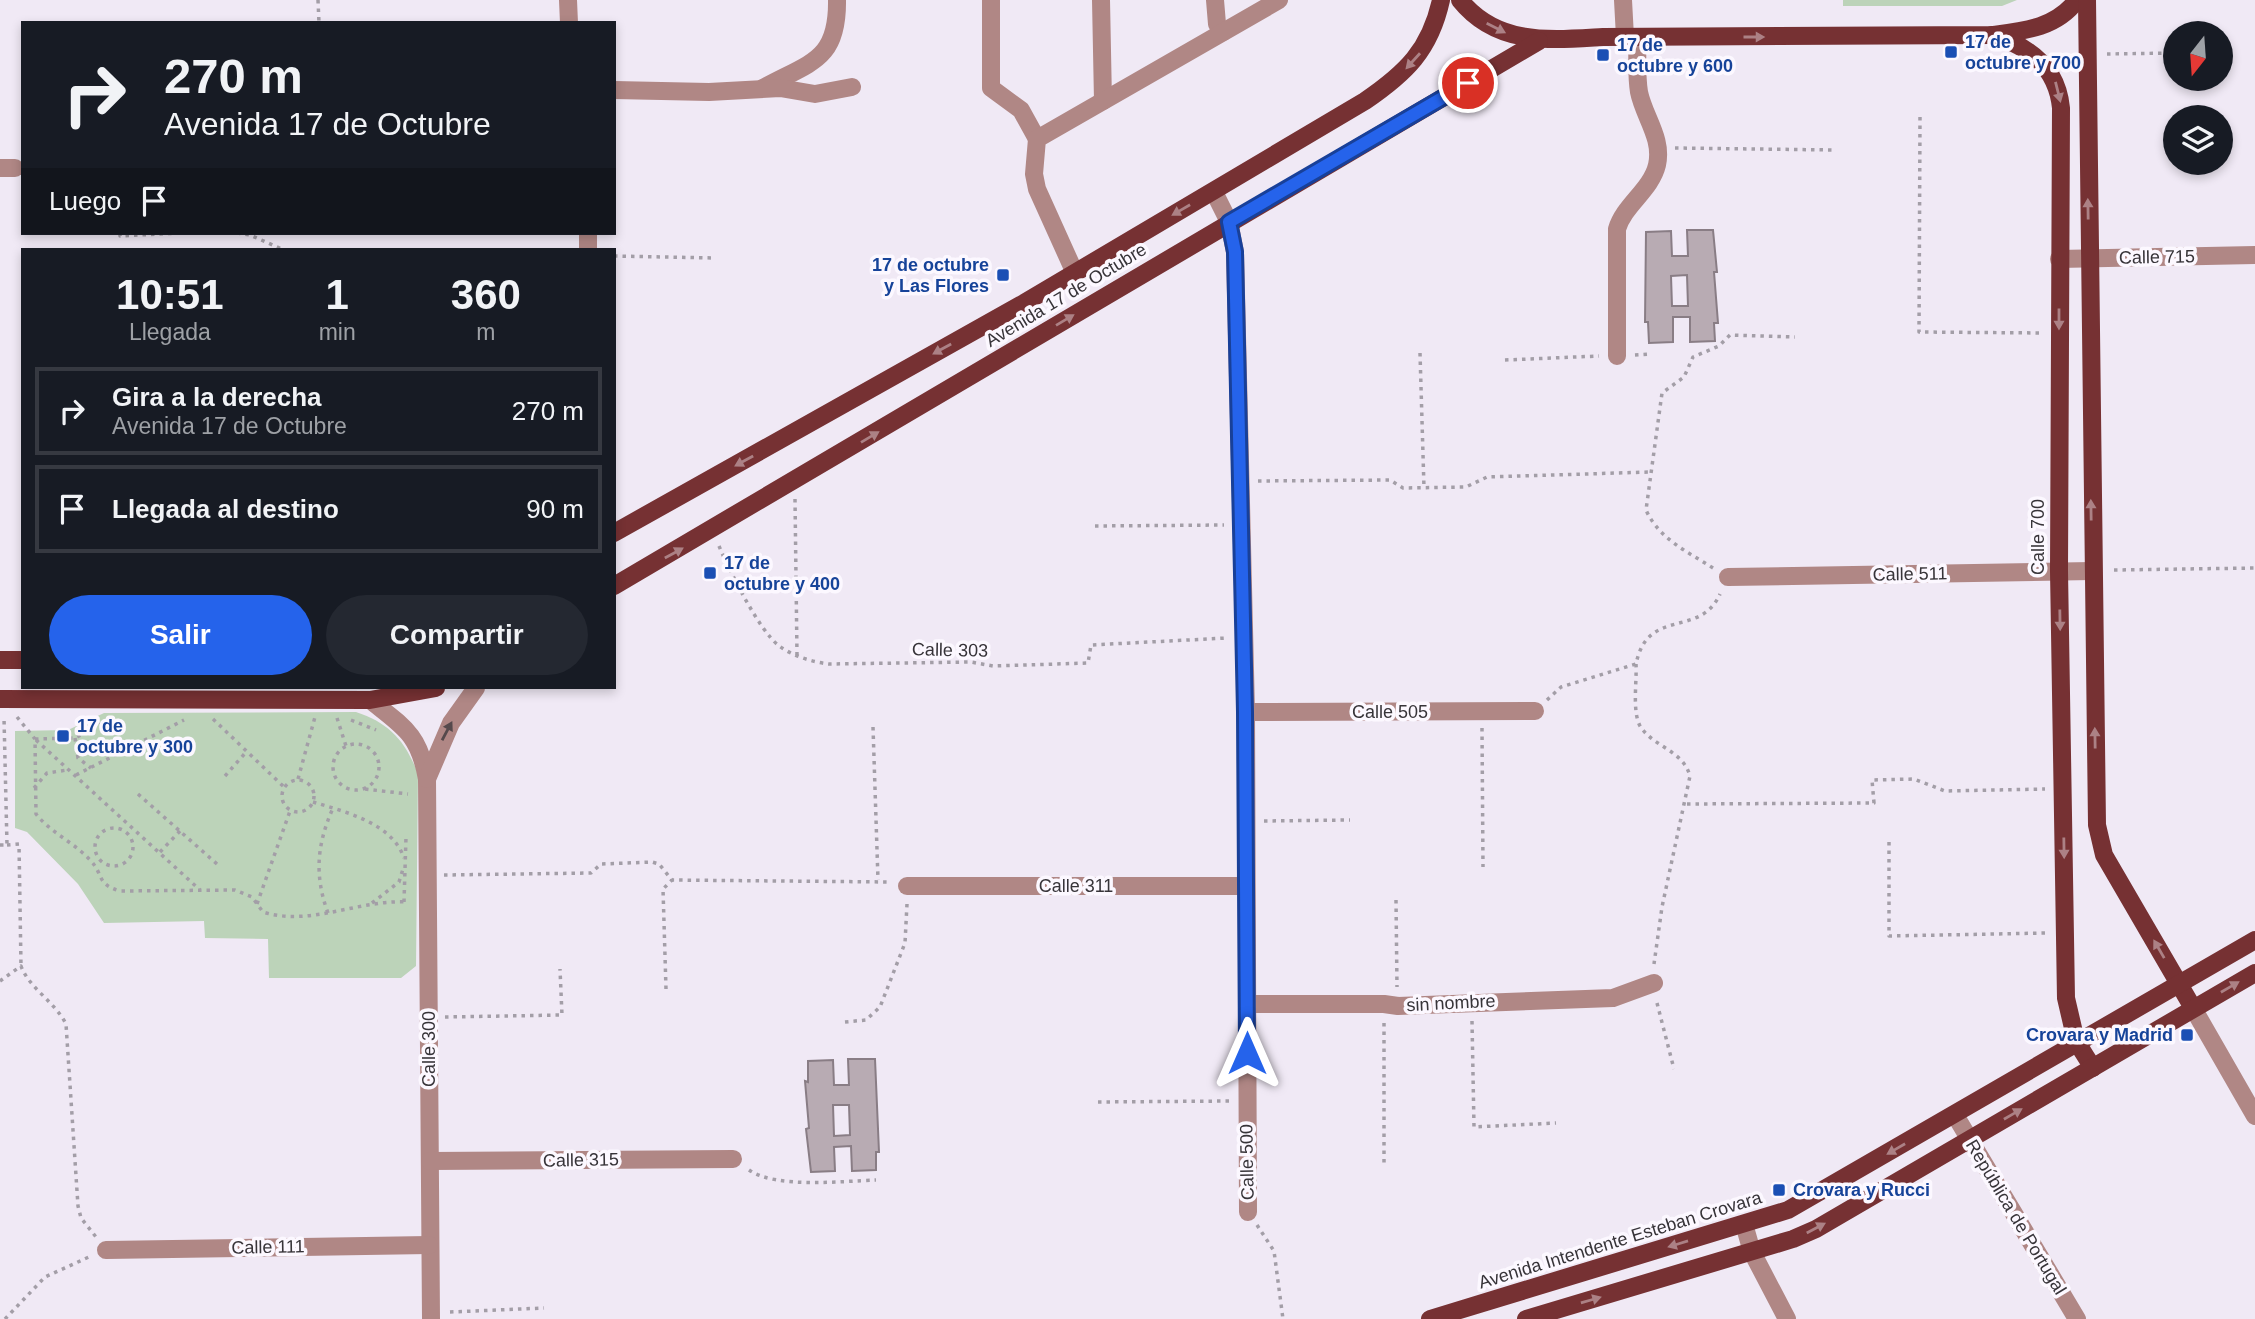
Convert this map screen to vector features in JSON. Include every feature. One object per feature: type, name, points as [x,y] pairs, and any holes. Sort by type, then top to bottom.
[{"type":"main road","name":"Avenida 17 de Octubre","points":[[616,532],[1024,303],[1074,271],[1214,192],[1387,86],[1422,52],[1441,0]]},
{"type":"main road","points":[[1460,0],[1491,27],[1511,36],[1539,41],[1631,37],[1992,35],[2046,25],[2062,16],[2077,0]]},
{"type":"main road","points":[[2087,0],[2092,571],[2099,840],[2104,855],[2193,1008]]},
{"type":"main road","name":"Calle 700","points":[[1992,35],[2028,49],[2054,80],[2059,94],[2059,571],[2066,998],[2076,1041],[2093,1068]]},
{"type":"main road","name":"Avenida 17 de Octubre","points":[[616,581],[713,530],[1229,222],[1539,41]]},
{"type":"main road","points":[[0,660],[21,660]]},
{"type":"main road","points":[[1,699],[317,693],[370,700],[430,689]]},
{"type":"main road","name":"Avenida Intendente Esteban Crovara","points":[[1430,1319],[1788,1210],[1955,1115],[2076,1041],[2255,940]]},
{"type":"main road","points":[[1526,1319],[1752,1252],[1816,1229],[2255,973]]},
{"type":"street","points":[[568,0],[569,21]]},
{"type":"street","points":[[760,89],[820,56],[830,46],[837,24],[837,0]]},
{"type":"street","points":[[990,0],[990,88],[1021,110],[1037,139],[1034,174],[1037,189],[1074,271]]},
{"type":"street","points":[[1101,0],[1104,101]]},
{"type":"street","points":[[1215,0],[1217,24],[1223,32]]},
{"type":"street","points":[[1037,139],[1279,0]]},
{"type":"street","points":[[1617,356],[1617,229],[1621,215],[1657,167],[1659,148],[1639,91],[1623,0]]},
{"type":"street","points":[[616,90],[780,88],[815,93],[852,87]]},
{"type":"street","name":"Calle 500","points":[[1214,192],[1229,222],[1235,252],[1245,712],[1248,1212]]},
{"type":"street","name":"Calle 715","points":[[2059,259],[2255,255]]},
{"type":"street","name":"Calle 511","points":[[1728,577],[2092,571]]},
{"type":"street","points":[[427,779],[451,723],[475,689]]},
{"type":"street","points":[[370,700],[413,738],[422,752],[427,779]]},
{"type":"street","name":"Calle 505","points":[[1245,712],[1535,711]]},
{"type":"street","name":"Calle 300","points":[[427,779],[431,1316]]},
{"type":"street","name":"Calle 311","points":[[907,886],[1245,886]]},
{"type":"street","name":"sin nombre","points":[[1247,1004],[1391,1005],[1613,998],[1654,983]]},
{"type":"street","points":[[2193,1008],[2255,1116]]},
{"type":"street","name":"República de Portugal","points":[[1955,1115],[2077,1319]]},
{"type":"street","name":"Calle 315","points":[[430,1161],[733,1158]]},
{"type":"street","points":[[1744,1224],[1752,1252],[1787,1319]]},
{"type":"street","name":"Calle 111","points":[[106,1250],[429,1245]]},
{"type":"path","points":[[318,0],[319,21]]},
{"type":"path","points":[[2087,54],[2163,53]]},
{"type":"path","points":[[1920,117],[1919,332],[2059,334]]},
{"type":"path","points":[[1659,148],[1836,149]]},
{"type":"path","points":[[120,235],[140,235]]},
{"type":"path","points":[[250,235],[279,248]]},
{"type":"path","points":[[616,256],[715,258]]},
{"type":"path","points":[[1674,1069],[1654,983],[1662,907],[1687,804],[1690,776],[1687,764],[1641,727],[1638,718],[1636,664],[1643,641],[1650,634],[1703,615],[1714,606],[1728,577],[1667,538],[1652,523],[1646,510],[1662,393],[1684,377],[1693,357],[1719,346],[1730,335],[1795,337]]},
{"type":"path","points":[[1420,353],[1424,488]]},
{"type":"path","points":[[1505,360],[1650,354]]},
{"type":"path","points":[[1240,481],[1390,480],[1403,488],[1424,488],[1466,487],[1487,477],[1650,472]]},
{"type":"path","points":[[795,499],[797,655]]},
{"type":"path","points":[[1095,526],[1240,525]]},
{"type":"path","name":"Calle 303","points":[[713,530],[732,575],[766,630],[778,645],[811,662],[1088,663],[1091,645],[1243,637]]},
{"type":"path","points":[[2092,571],[2255,568]]},
{"type":"path","points":[[1535,711],[1561,687],[1636,664]]},
{"type":"path","points":[[1,699],[35,739],[200,890]]},
{"type":"path","points":[[1,699],[7,845]]},
{"type":"path","points":[[1482,712],[1483,867]]},
{"type":"path","points":[[302,717],[323,717]]},
{"type":"path","points":[[284,787],[298,779],[315,717]]},
{"type":"path","points":[[331,717],[357,722],[381,733]]},
{"type":"path","points":[[337,718],[346,746]]},
{"type":"path","points":[[75,776],[186,719],[173,719]]},
{"type":"path","points":[[200,719],[226,719]]},
{"type":"path","points":[[214,719],[284,787]]},
{"type":"path","points":[[35,739],[75,738],[107,720],[120,720]]},
{"type":"path","points":[[873,727],[878,880]]},
{"type":"path","points":[[75,738],[78,758],[91,768]]},
{"type":"path","points":[[35,739],[36,814],[94,863],[104,884],[120,891],[235,890],[252,897],[263,912],[274,916],[308,918],[370,904],[429,903]]},
{"type":"path","points":[[363,788],[378,773],[377,758],[360,744],[346,746],[335,757],[334,772],[342,785],[356,790],[363,788],[408,794]]},
{"type":"path","points":[[225,776],[247,751]]},
{"type":"path","points":[[34,788],[47,773],[69,771]]},
{"type":"path","points":[[298,779],[311,786],[313,802]]},
{"type":"path","points":[[1687,804],[1874,803],[1872,780],[1914,779],[1945,791],[2063,789]]},
{"type":"path","points":[[407,807],[408,785]]},
{"type":"path","points":[[284,787],[282,803],[290,811],[301,812],[313,802]]},
{"type":"path","points":[[138,794],[217,864]]},
{"type":"path","points":[[313,802],[362,818],[400,845],[406,862],[399,881],[370,904]]},
{"type":"path","points":[[328,913],[320,891],[317,866],[322,832],[333,808]]},
{"type":"path","points":[[257,904],[290,811]]},
{"type":"path","points":[[1245,821],[1350,820]]},
{"type":"path","points":[[126,833],[131,827]]},
{"type":"path","points":[[110,829],[126,833],[133,845],[131,857],[122,865],[104,864],[95,847],[99,835],[110,829]]},
{"type":"path","points":[[159,853],[180,831]]},
{"type":"path","points":[[404,902],[406,835]]},
{"type":"path","points":[[1889,842],[1889,936],[2065,932]]},
{"type":"path","points":[[0,845],[19,844],[21,966],[24,974],[58,1008],[66,1024],[78,1206],[82,1218],[106,1250],[45,1276],[5,1319]]},
{"type":"path","points":[[428,875],[591,873],[601,864],[652,862],[659,864],[672,880]]},
{"type":"path","points":[[666,989],[663,889],[672,880],[878,880],[907,886],[908,932],[880,1007],[866,1020],[845,1022]]},
{"type":"path","points":[[1384,1166],[1396,900]]},
{"type":"path","points":[[0,981],[21,966]]},
{"type":"path","points":[[429,1017],[562,1014],[560,969]]},
{"type":"path","points":[[1472,1001],[1474,1127],[1556,1123]]},
{"type":"path","points":[[1098,1102],[1247,1101]]},
{"type":"path","points":[[733,1158],[757,1175],[783,1180],[876,1180]]},
{"type":"path","points":[[1248,1212],[1274,1251],[1283,1319]]},
{"type":"path","points":[[431,1316],[544,1308]]},
{"type":"green space","points":[[1843,0],[2017,0],[2002,6],[1843,6]]},
{"type":"green space","points":[[356,712],[378,722],[395,735],[408,752],[418,774],[416,966],[401,978],[269,978],[268,939],[205,938],[204,921],[104,923],[78,884],[27,832],[15,828],[15,731],[68,730],[104,713]]},
{"type":"building","points":[[1687,230],[1713,230],[1718,323],[1714,323],[1715,341],[1690,342],[1690,317],[1673,317],[1673,342],[1649,343],[1648,322],[1645,322],[1646,232],[1671,231],[1672,256],[1688,256]],"holes":[[[1687,275],[1688,306],[1672,306],[1671,276]]]},
{"type":"building","points":[[848,1059],[875,1059],[879,1152],[876,1152],[876,1170],[852,1171],[851,1146],[834,1147],[835,1171],[811,1172],[806,1129],[809,1128],[805,1081],[808,1082],[808,1061],[833,1060],[834,1085],[849,1085]],"holes":[[[833,1105],[849,1105],[850,1135],[834,1136]]]},
{"type":"place","name":"17 de octubre y 700","points":[[1951,52]]},
{"type":"place","name":"17 de octubre y 600","points":[[1603,55]]},
{"type":"place","name":"17 de octubre y Las Flores","points":[[1003,275]]},
{"type":"place","name":"17 de octubre y 400","points":[[710,573]]},
{"type":"place","name":"17 de octubre y 300","points":[[63,736]]},
{"type":"place","name":"Crovara y Madrid","points":[[2187,1035]]},
{"type":"place","name":"Crovara y Rucci","points":[[1779,1190]]},
{"type":"route","points":[[1247,1053],[1245,712],[1235,252],[1229,222],[1468,83]]}]
